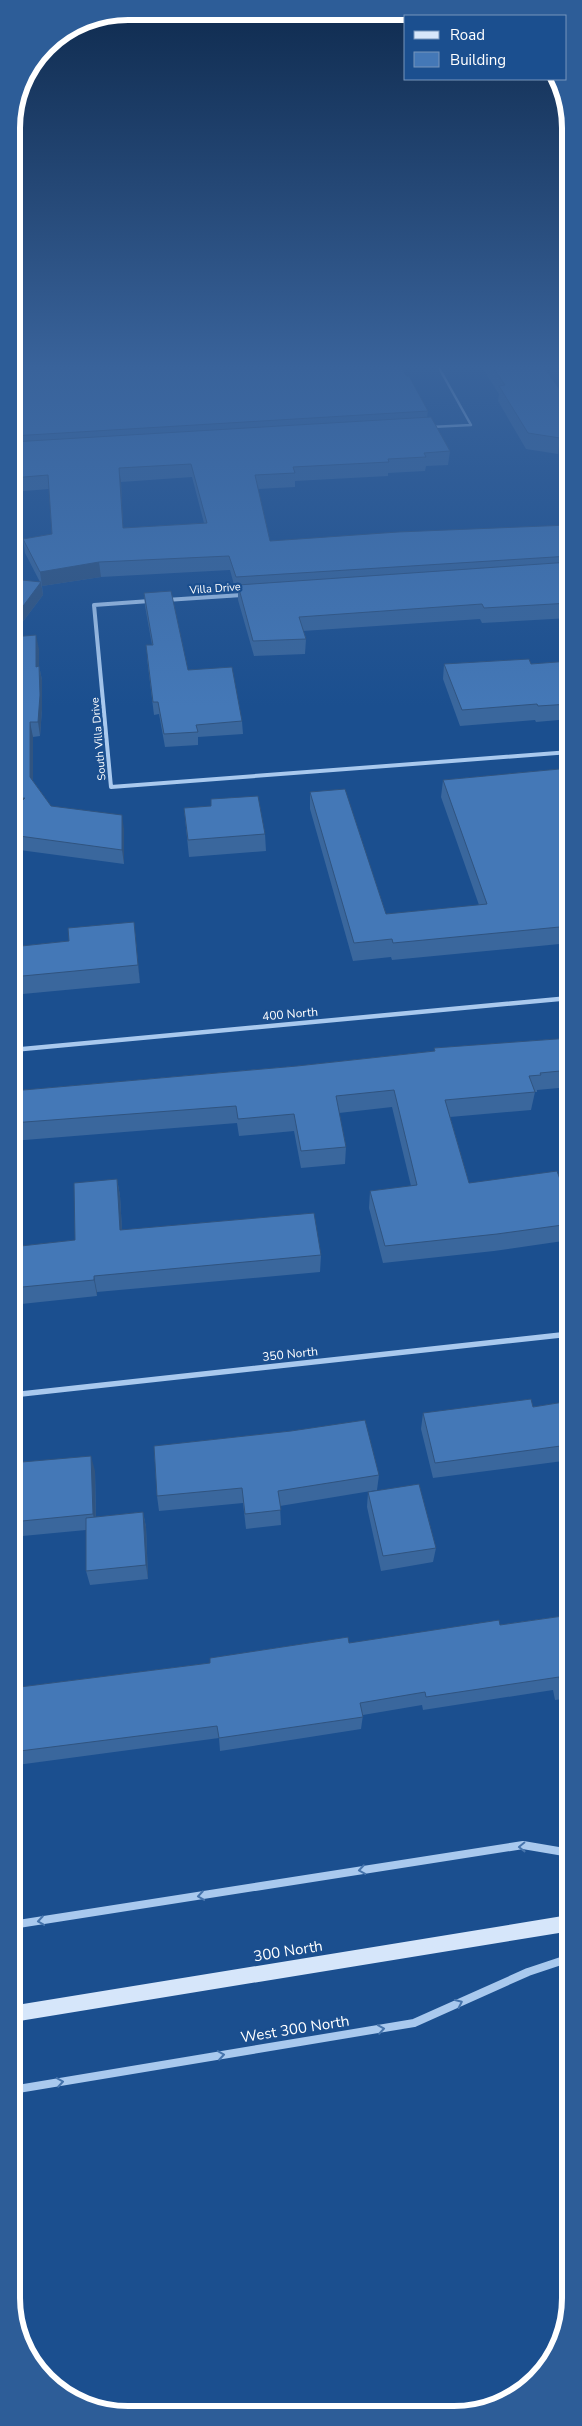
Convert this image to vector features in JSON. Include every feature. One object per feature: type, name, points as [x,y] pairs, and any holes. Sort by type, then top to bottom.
[{"type":"main road","name":"300 North","points":[[20,2013],[562,1924]]},
{"type":"street","name":"Villa Drive","points":[[163,601],[243,595]]},
{"type":"street","name":"South Villa Drive","points":[[153,601],[94,605],[111,787],[562,753]]},
{"type":"street","name":"400 North","points":[[20,1049],[562,999]]},
{"type":"street","name":"350 North","points":[[20,1394],[562,1335]]},
{"type":"street","points":[[20,1924],[523,1845],[562,1852]]},
{"type":"street","name":"West 300 North","points":[[20,2089],[414,2023],[528,1972],[562,1961]]},
{"type":"building","points":[[48,479],[120,479],[123,528],[207,523],[195,479],[256,479],[270,541],[398,532],[562,525],[562,557],[236,577],[229,556],[99,562],[40,572],[23,539],[52,534]]},
{"type":"building","points":[[562,563],[562,603],[484,608],[482,604],[299,617],[306,639],[253,641],[238,585]]},
{"type":"building","points":[[20,580],[41,582],[20,610]]},
{"type":"building","points":[[171,591],[188,670],[232,667],[242,721],[196,725],[198,732],[164,734],[158,702],[153,702],[146,645],[153,645],[144,593]]},
{"type":"building","points":[[36,635],[36,667],[39,666],[40,695],[38,722],[30,722],[30,777],[51,806],[122,815],[122,850],[20,836],[20,803],[25,798],[20,798],[20,636]]},
{"type":"building","points":[[529,659],[531,664],[562,662],[562,704],[538,706],[537,704],[462,710],[444,664]]},
{"type":"building","points":[[562,769],[562,927],[393,943],[392,939],[354,943],[310,792],[345,789],[386,914],[487,904],[443,780]]},
{"type":"building","points":[[258,796],[265,834],[188,840],[184,808],[211,806],[211,799]]},
{"type":"building","points":[[134,922],[138,965],[20,976],[20,946],[69,941],[68,928]]},
{"type":"building","points":[[562,1039],[562,1071],[529,1076],[535,1092],[445,1100],[469,1183],[557,1171],[562,1182],[562,1225],[385,1246],[370,1191],[417,1185],[394,1090],[336,1096],[346,1147],[301,1151],[294,1114],[238,1119],[236,1106],[20,1122],[20,1090],[297,1066],[435,1051],[434,1048]]},
{"type":"building","points":[[117,1179],[120,1230],[314,1213],[321,1255],[94,1276],[94,1280],[20,1287],[20,1246],[75,1240],[74,1183]]},
{"type":"building","points":[[531,1399],[533,1407],[562,1402],[562,1446],[435,1463],[423,1413]]},
{"type":"building","points":[[365,1420],[379,1475],[278,1491],[281,1510],[245,1514],[242,1488],[157,1496],[154,1446],[291,1431]]},
{"type":"building","points":[[91,1456],[93,1514],[20,1521],[20,1465],[22,1465],[22,1462]]},
{"type":"building","points":[[419,1484],[436,1548],[383,1556],[368,1492]]},
{"type":"building","points":[[143,1512],[146,1565],[86,1571],[86,1518]]},
{"type":"building","points":[[562,1616],[562,1687],[559,1677],[426,1697],[425,1692],[360,1703],[363,1717],[219,1738],[217,1726],[20,1751],[20,1687],[210,1663],[210,1658],[348,1637],[349,1643],[499,1620],[500,1625]]}]
